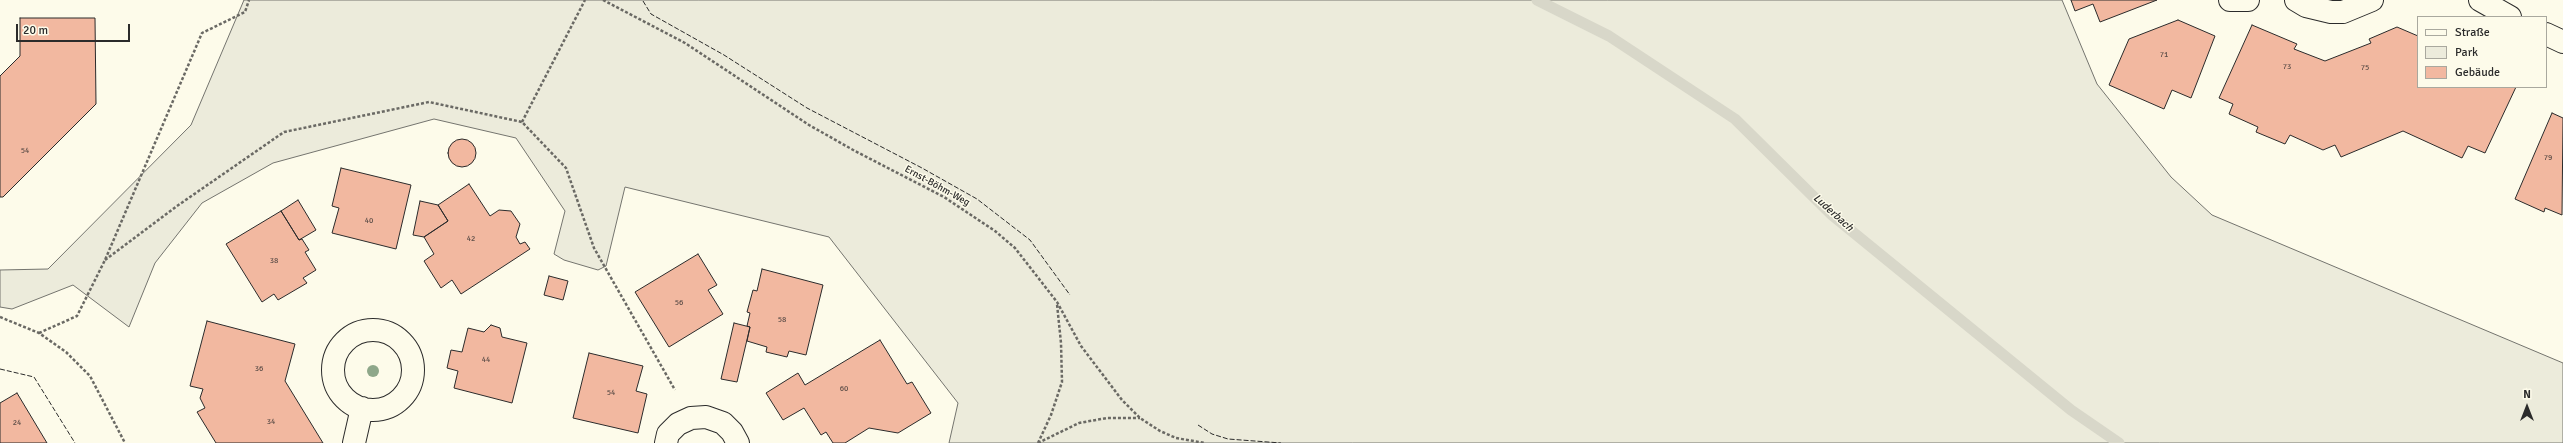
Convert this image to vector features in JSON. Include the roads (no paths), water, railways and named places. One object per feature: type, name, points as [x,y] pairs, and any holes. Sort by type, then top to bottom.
[{"type":"street","points":[[2230,0],[2248,0]]},
{"type":"street","points":[[2296,0],[2306,6],[2331,12],[2343,12],[2372,0]]},
{"type":"street","points":[[2480,0],[2508,16]]},
{"type":"street","points":[[2547,34],[2563,42]]},
{"type":"street","points":[[354,443],[362,408]]},
{"type":"street","points":[[666,443],[672,428],[691,418],[706,417],[723,423],[732,432],[738,443]]},
{"type":"waterway","name":"Luderbach","points":[[1537,0],[1609,36],[1735,119],[1832,215],[2071,410],[2119,443]]}]
